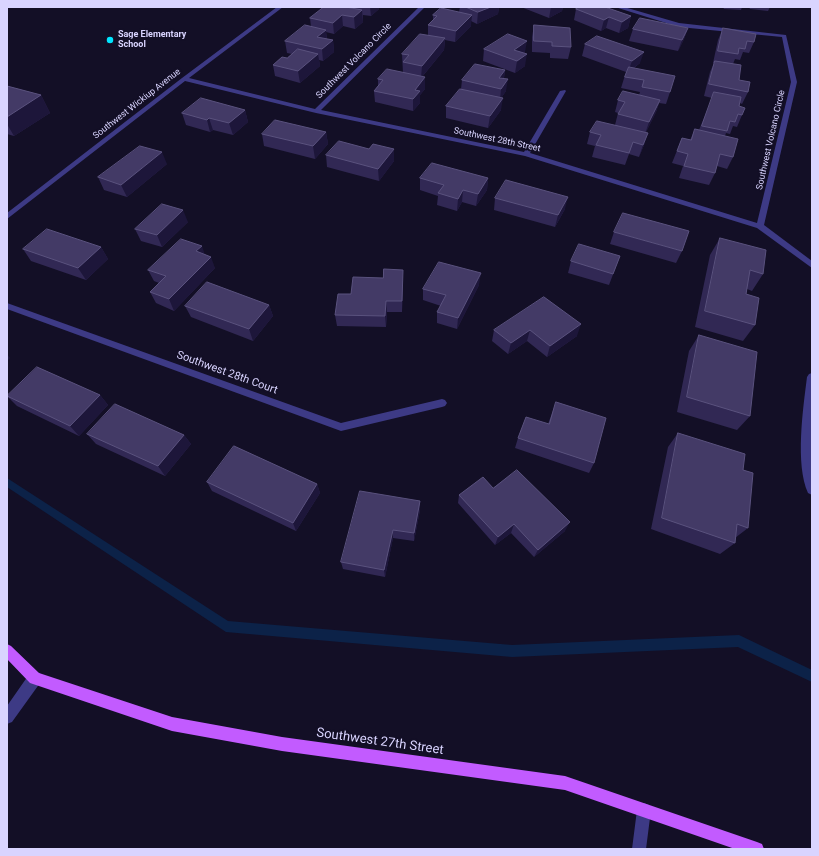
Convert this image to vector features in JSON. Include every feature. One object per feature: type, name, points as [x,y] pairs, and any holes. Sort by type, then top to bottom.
[{"type":"main road","name":"Southwest 27th Street","points":[[7,650],[35,678],[172,724],[282,744],[565,783],[757,849]]},
{"type":"street","name":"Southwest Wickiup Avenue","points":[[7,217],[184,79],[280,7]]},
{"type":"street","name":"Southwest Volcano Circle","points":[[316,111],[422,7]]},
{"type":"street","name":"Southwest Volcano Circle","points":[[618,7],[679,25],[784,36],[794,82],[760,226]]},
{"type":"street","name":"Southwest 28th Street","points":[[184,79],[316,111],[526,154],[760,226],[812,265]]},
{"type":"street","points":[[526,154],[563,91]]},
{"type":"street","name":"Southwest 28th Court","points":[[7,306],[341,427],[442,403]]},
{"type":"street","points":[[812,377],[806,420],[808,481],[812,490]]},
{"type":"street","points":[[7,717],[35,678]]},
{"type":"street","points":[[639,849],[644,810]]},
{"type":"building","points":[[324,7],[346,7],[362,10],[354,17],[342,15],[333,23],[310,18]]},
{"type":"building","points":[[466,7],[491,7],[478,12]]},
{"type":"building","points":[[580,7],[605,7],[631,16],[622,22],[609,17],[604,20],[576,9]]},
{"type":"building","points":[[441,8],[472,15],[456,31],[428,25],[437,16],[433,15]]},
{"type":"building","points":[[640,18],[688,28],[682,40],[633,29]]},
{"type":"building","points":[[305,25],[326,30],[317,37],[333,40],[322,49],[285,41]]},
{"type":"building","points":[[534,25],[570,28],[571,47],[552,46],[552,42],[534,41]]},
{"type":"building","points":[[723,28],[756,34],[754,42],[747,41],[745,49],[739,48],[738,54],[718,51]]},
{"type":"building","points":[[420,34],[445,38],[422,66],[403,62],[409,55],[402,54]]},
{"type":"building","points":[[508,34],[527,41],[514,50],[527,54],[517,61],[484,49]]},
{"type":"building","points":[[597,36],[644,52],[632,61],[585,44]]},
{"type":"building","points":[[298,49],[318,54],[298,71],[273,65],[282,57],[287,58]]},
{"type":"building","points":[[715,61],[741,65],[739,80],[750,82],[748,92],[709,84]]},
{"type":"building","points":[[475,64],[505,70],[499,78],[508,79],[501,89],[462,80]]},
{"type":"building","points":[[629,67],[675,76],[670,92],[642,87],[644,80],[625,77]]},
{"type":"building","points":[[387,69],[425,77],[415,90],[420,91],[413,99],[374,91],[383,80],[378,79]]},
{"type":"building","points":[[7,86],[41,95],[7,117]]},
{"type":"building","points":[[460,89],[503,98],[490,116],[446,106]]},
{"type":"building","points":[[623,91],[660,100],[649,122],[618,114],[625,102],[618,100]]},
{"type":"building","points":[[714,92],[741,97],[739,106],[745,108],[742,115],[738,114],[735,122],[730,121],[727,131],[702,126]]},
{"type":"building","points":[[201,98],[245,110],[229,123],[209,118],[207,120],[182,113]]},
{"type":"building","points":[[275,120],[326,132],[313,146],[262,134]]},
{"type":"building","points":[[597,121],[648,133],[643,145],[633,142],[629,153],[596,145],[601,135],[590,132]]},
{"type":"building","points":[[695,129],[738,139],[733,157],[720,154],[715,173],[684,166],[688,154],[677,151],[682,138],[691,140]]},
{"type":"building","points":[[339,141],[369,149],[373,144],[394,149],[378,169],[326,155]]},
{"type":"building","points":[[140,146],[162,152],[121,185],[98,177]]},
{"type":"building","points":[[432,163],[488,178],[478,194],[463,190],[458,199],[438,193],[444,185],[420,178]]},
{"type":"building","points":[[506,180],[568,197],[558,215],[495,198]]},
{"type":"building","points":[[162,204],[183,210],[157,235],[135,229]]},
{"type":"building","points":[[623,213],[689,231],[682,251],[614,232]]},
{"type":"building","points":[[47,229],[101,247],[78,268],[23,249]]},
{"type":"building","points":[[720,238],[766,250],[763,274],[750,270],[746,294],[759,298],[755,325],[705,311]]},
{"type":"building","points":[[181,239],[202,246],[196,251],[211,257],[169,299],[150,292],[166,276],[148,270]]},
{"type":"building","points":[[579,244],[620,256],[613,274],[571,261]]},
{"type":"building","points":[[439,262],[481,273],[458,318],[437,312],[446,295],[423,289]]},
{"type":"building","points":[[384,269],[403,270],[402,301],[386,301],[385,316],[335,315],[338,294],[351,294],[353,277],[383,278]]},
{"type":"building","points":[[207,282],[269,305],[249,329],[185,306]]},
{"type":"building","points":[[544,297],[581,324],[550,346],[530,330],[511,343],[494,330]]},
{"type":"building","points":[[699,335],[757,352],[750,416],[687,397]]},
{"type":"building","points":[[37,367],[100,395],[70,426],[7,396]]},
{"type":"building","points":[[556,402],[606,418],[594,463],[518,438],[526,417],[549,424]]},
{"type":"building","points":[[115,404],[184,435],[158,466],[87,434]]},
{"type":"building","points":[[678,433],[745,454],[743,470],[753,473],[748,528],[737,524],[735,543],[662,518]]},
{"type":"building","points":[[234,446],[317,484],[293,523],[207,482]]},
{"type":"building","points":[[517,470],[570,522],[538,550],[514,524],[498,537],[459,495],[483,477],[493,488]]},
{"type":"building","points":[[360,491],[420,501],[414,533],[393,530],[384,570],[341,562]]},
{"type":"waterway","points":[[7,482],[226,626],[512,651],[739,641],[812,676]]},
{"type":"place","name":"Sage Elementary School","points":[[110,40]]}]
